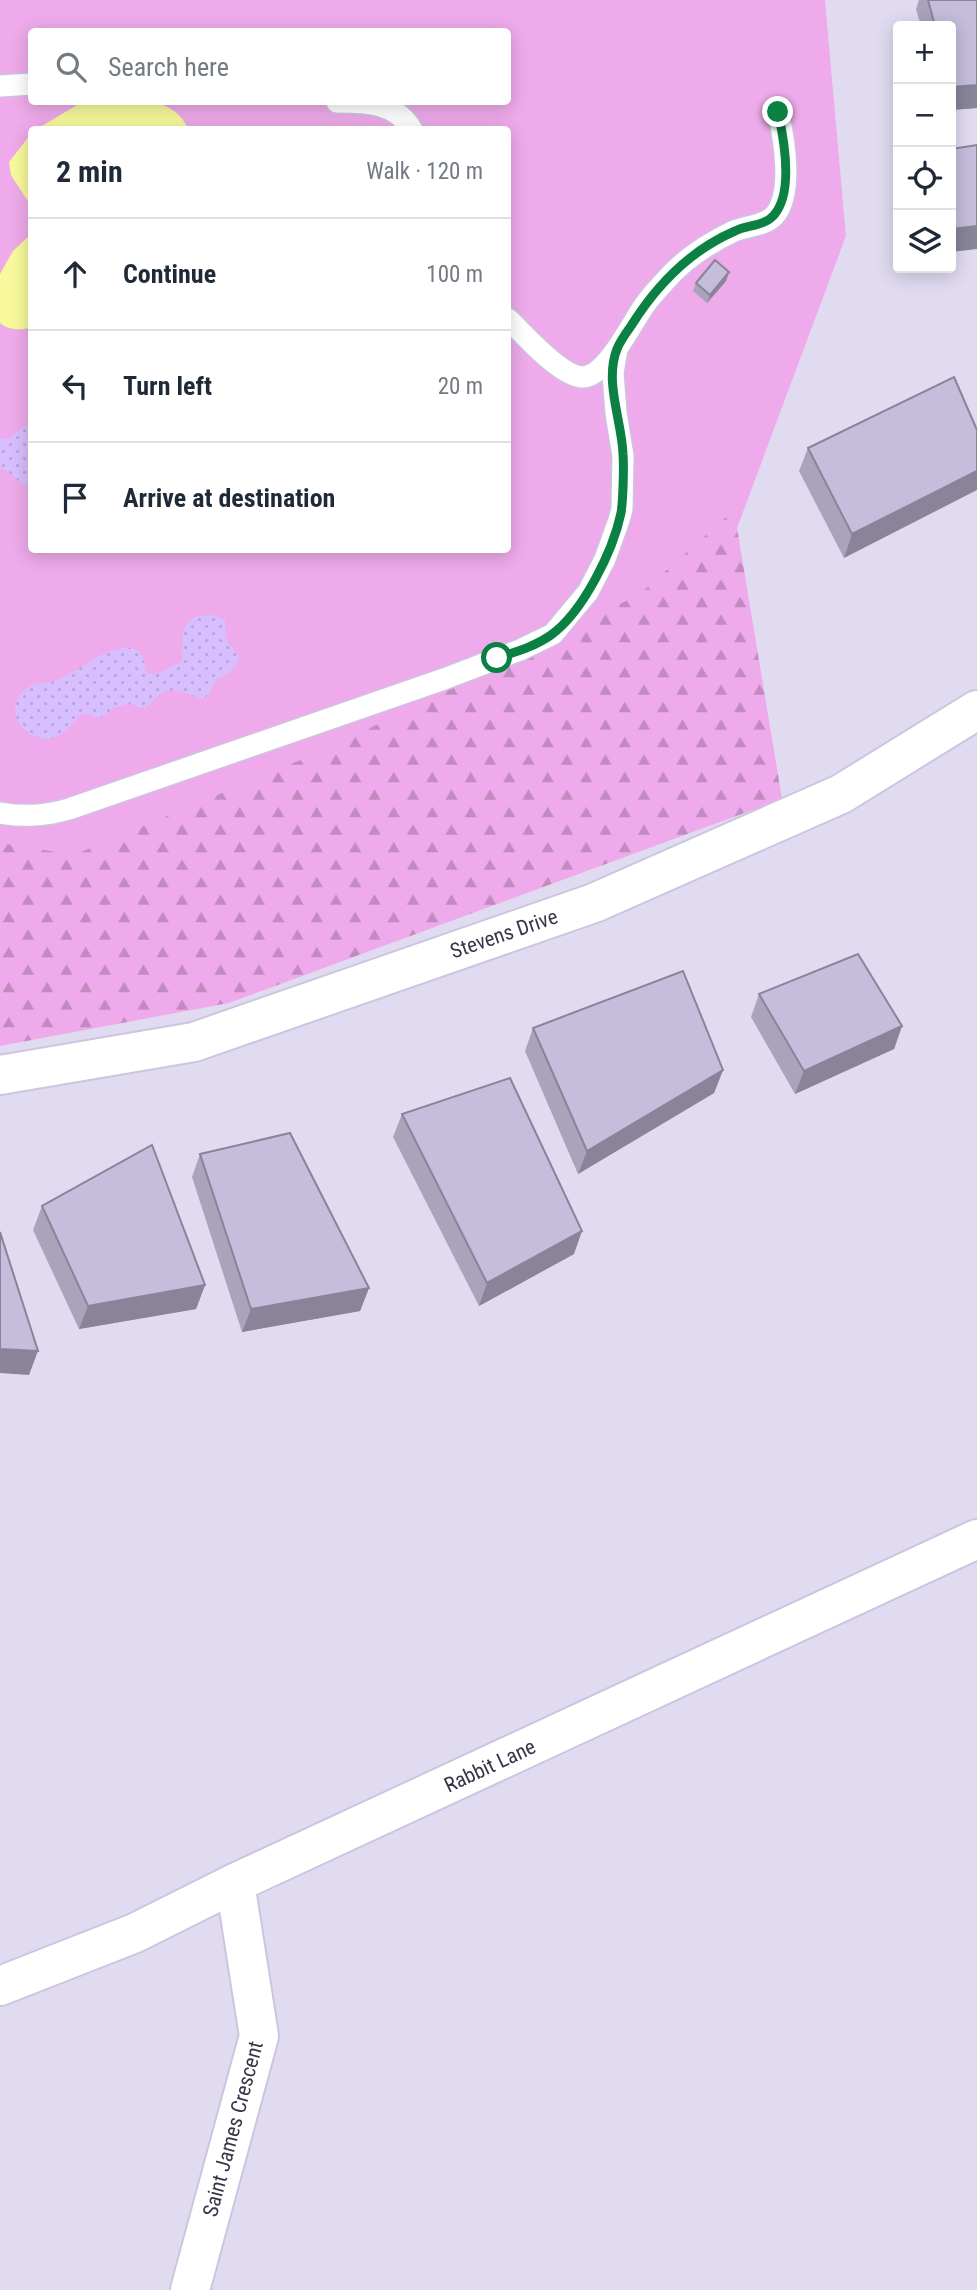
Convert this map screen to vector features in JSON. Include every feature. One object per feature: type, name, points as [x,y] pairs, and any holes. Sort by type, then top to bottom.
[{"type":"street","name":"Stevens Drive","points":[[0,1075],[194,1042],[594,903],[841,794],[977,710]]},
{"type":"street","name":"Rabbit Lane","points":[[0,1986],[135,1933],[235,1883],[977,1539]]},
{"type":"street","name":"Saint James Crescent","points":[[190,2290],[259,2036],[235,1883]]},
{"type":"lane","points":[[0,86],[28,84]]},
{"type":"lane","points":[[375,105],[389,108],[407,120],[410,126]]},
{"type":"lane","points":[[511,322],[557,365],[585,377],[597,372],[617,349],[646,303],[678,269],[700,251],[736,230],[760,224],[774,216],[781,202],[787,170],[778,112]]},
{"type":"lane","points":[[0,813],[21,817],[47,815],[69,809],[444,678],[520,650],[553,634],[588,592],[605,559],[622,509],[623,456],[613,373],[617,349]]},
{"type":"shaded area","points":[[825,0],[977,0],[977,2290],[0,2290],[0,1046],[229,1003],[736,531],[846,236]]},
{"type":"shaded area","points":[[77,105],[161,105],[180,116],[186,126],[42,126]]},
{"type":"shaded area","points":[[28,138],[28,201],[11,175],[9,162]]},
{"type":"shaded area","points":[[28,237],[27,328],[11,328],[0,323],[0,274],[13,251]]},
{"type":"green space","points":[[0,0],[825,0],[846,236],[736,531],[0,1046]]},
{"type":"green space","points":[[734,510],[782,799],[229,1003],[0,1046],[0,843],[74,855],[334,746],[640,594]]},
{"type":"sand","points":[[28,425],[28,486],[0,468],[0,439],[9,439]]},
{"type":"sand","points":[[213,615],[225,620],[228,641],[239,657],[230,671],[216,679],[204,699],[179,691],[164,692],[146,707],[137,707],[131,703],[113,708],[100,718],[83,713],[63,733],[55,737],[30,734],[18,721],[15,714],[16,705],[25,689],[61,678],[109,652],[129,648],[137,650],[142,656],[146,671],[154,674],[180,663],[183,630],[188,622],[197,616]]},
{"type":"building","points":[[928,0],[977,0],[977,85],[956,87],[956,21],[934,21]]},
{"type":"building","points":[[977,145],[977,226],[956,228],[956,148]]},
{"type":"building","points":[[715,260],[729,272],[710,295],[696,283]]},
{"type":"building","points":[[954,377],[977,430],[977,471],[852,534],[808,448]]},
{"type":"building","points":[[858,954],[902,1026],[804,1071],[759,994]]},
{"type":"building","points":[[683,971],[723,1070],[587,1151],[533,1028]]},
{"type":"building","points":[[510,1078],[582,1231],[487,1283],[402,1114]]},
{"type":"building","points":[[290,1133],[369,1288],[251,1309],[200,1154]]},
{"type":"building","points":[[152,1145],[205,1285],[88,1306],[42,1206]]},
{"type":"building","points":[[0,1232],[38,1351],[0,1349]]},
{"type":"route","points":[[497,658],[539,643],[553,634],[588,592],[605,559],[622,509],[623,456],[613,373],[617,349],[646,303],[671,275],[700,251],[736,230],[760,224],[774,216],[781,202],[787,170],[778,112]]}]
